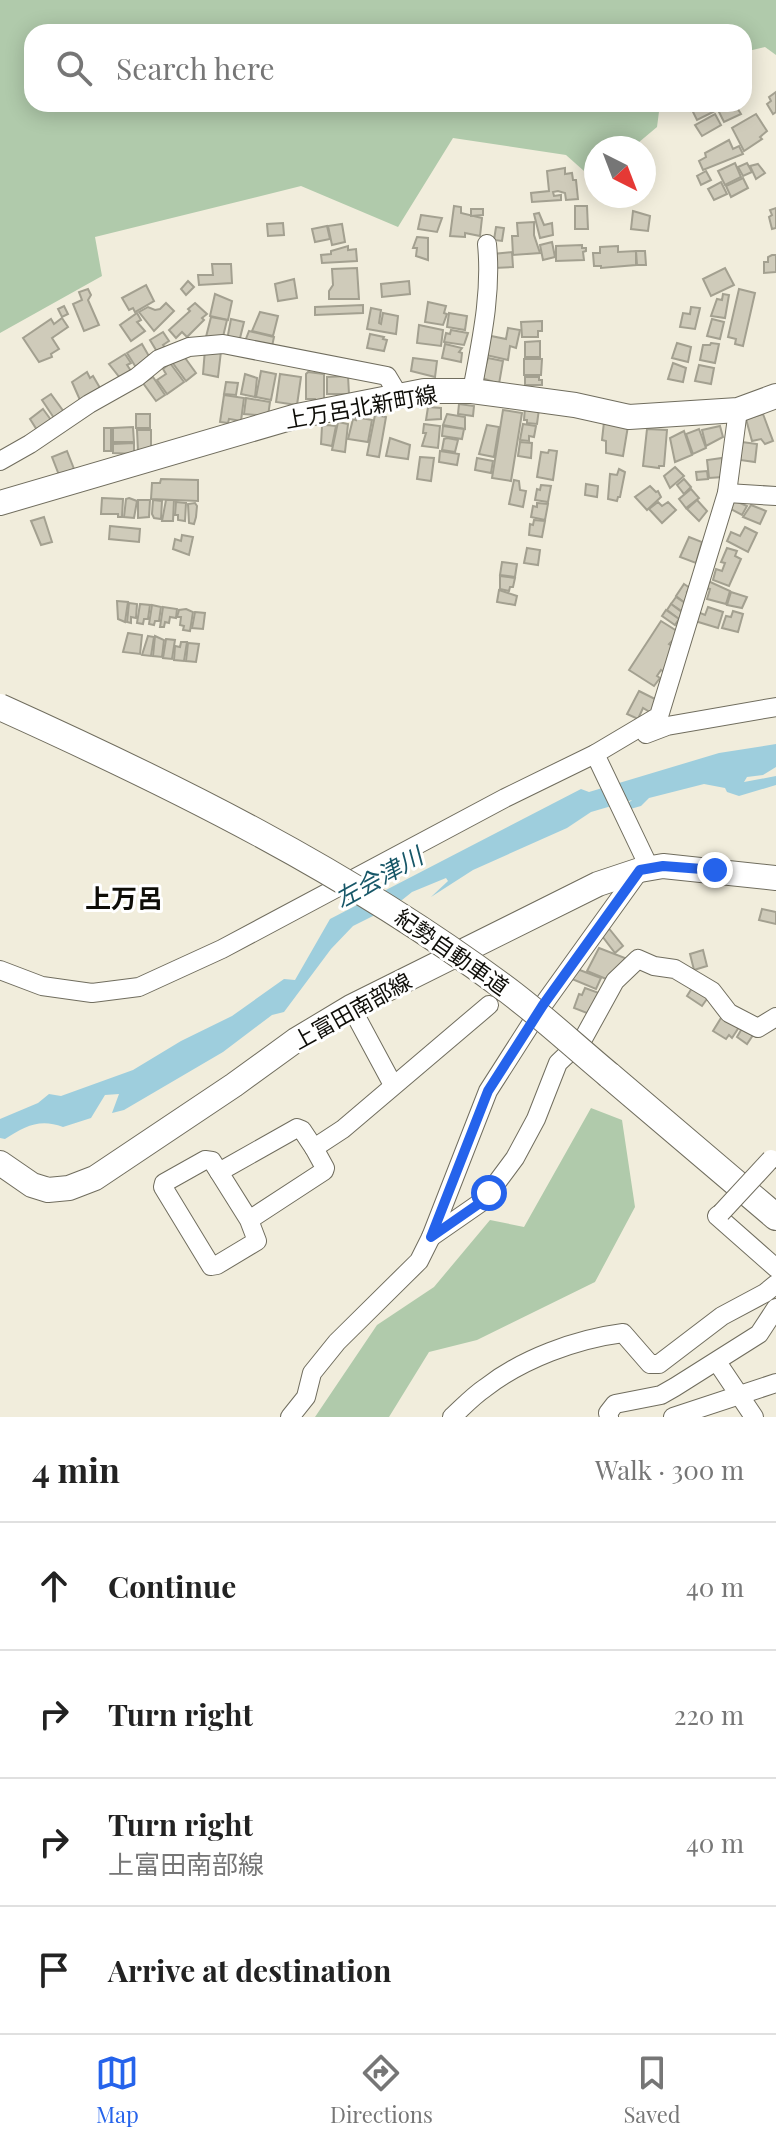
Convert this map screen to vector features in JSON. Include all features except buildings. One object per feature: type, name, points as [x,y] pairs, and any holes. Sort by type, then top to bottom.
[{"type":"highway","name":"紀勢自動車道","points":[[0,707],[189,795],[369,895],[503,986],[776,1217]]},
{"type":"main road","name":"上万呂北新町線","points":[[0,503],[297,416],[424,391],[472,391],[575,405],[629,417],[738,410],[776,396]]},
{"type":"main road","name":"上富田南部線","points":[[0,1163],[32,1185],[48,1190],[69,1188],[95,1178],[296,1040],[351,1007],[644,863],[776,878]]},
{"type":"street","points":[[472,391],[486,316],[490,274],[487,244]]},
{"type":"street","points":[[0,461],[137,377],[159,359],[189,347],[223,344],[387,376],[399,396]]},
{"type":"street","points":[[597,760],[659,716],[727,493],[738,410]]},
{"type":"street","points":[[727,493],[776,496]]},
{"type":"street","points":[[0,970],[42,986],[92,993],[139,987],[222,949],[505,798],[597,760],[667,726],[776,707]]},
{"type":"street","points":[[290,1417],[306,1397],[312,1373],[337,1342],[419,1261],[488,1091],[543,1005],[644,863],[597,760]]},
{"type":"street","points":[[431,1237],[480,1203],[498,1182],[536,1119],[558,1063],[583,1039],[615,981],[638,959],[654,966],[675,969],[712,991],[729,1013],[758,1028],[776,1017]]},
{"type":"street","points":[[314,1148],[343,1129],[489,1005]]},
{"type":"street","points":[[351,1007],[393,1085]]},
{"type":"street","points":[[219,1172],[297,1128],[302,1130],[314,1148],[324,1171],[249,1220]]},
{"type":"street","points":[[774,1158],[717,1216],[776,1268]]},
{"type":"street","points":[[205,1160],[212,1161],[249,1220],[257,1241],[211,1266],[163,1187],[164,1183],[205,1160]]},
{"type":"street","points":[[452,1417],[485,1387],[521,1366],[603,1336],[623,1333],[650,1364],[659,1364],[722,1316],[776,1284]]},
{"type":"street","points":[[609,1417],[608,1413],[615,1404],[661,1395],[717,1362],[759,1334],[776,1308]]},
{"type":"street","points":[[717,1362],[754,1417]]},
{"type":"street","points":[[674,1417],[776,1383]]},
{"type":"green space","points":[[0,0],[776,0],[776,55],[765,47],[752,50],[752,24],[24,24],[24,112],[659,112],[657,127],[646,136],[584,136],[584,171],[566,155],[453,138],[398,227],[301,186],[95,237],[102,276],[0,333]]},
{"type":"green space","points":[[591,1108],[622,1120],[635,1207],[595,1282],[477,1340],[429,1352],[389,1417],[315,1417],[377,1325],[434,1287],[490,1220],[524,1227]]},
{"type":"water","points":[[776,744],[776,767],[763,775],[747,777],[744,782],[776,776],[776,785],[739,796],[727,792],[725,788],[704,784],[649,798],[641,806],[616,813],[632,800],[591,812],[567,828],[473,870],[431,897],[448,881],[446,878],[412,892],[397,904],[353,926],[331,949],[284,1012],[272,1015],[223,1052],[124,1110],[112,1113],[119,1094],[105,1095],[91,1118],[63,1127],[47,1123],[33,1125],[5,1139],[0,1138],[0,1119],[38,1103],[49,1094],[61,1096],[133,1070],[181,1041],[232,1016],[284,979],[295,980],[330,919],[581,789],[589,792],[719,753]]},
{"type":"district","name":"上万呂","points":[[124,899]]},
{"type":"route","points":[[489,1193],[480,1203],[431,1237],[488,1091],[543,1005],[640,870],[663,866],[715,870]]},
{"type":"water label","name":"左会津川","points":[[379,878]]}]
